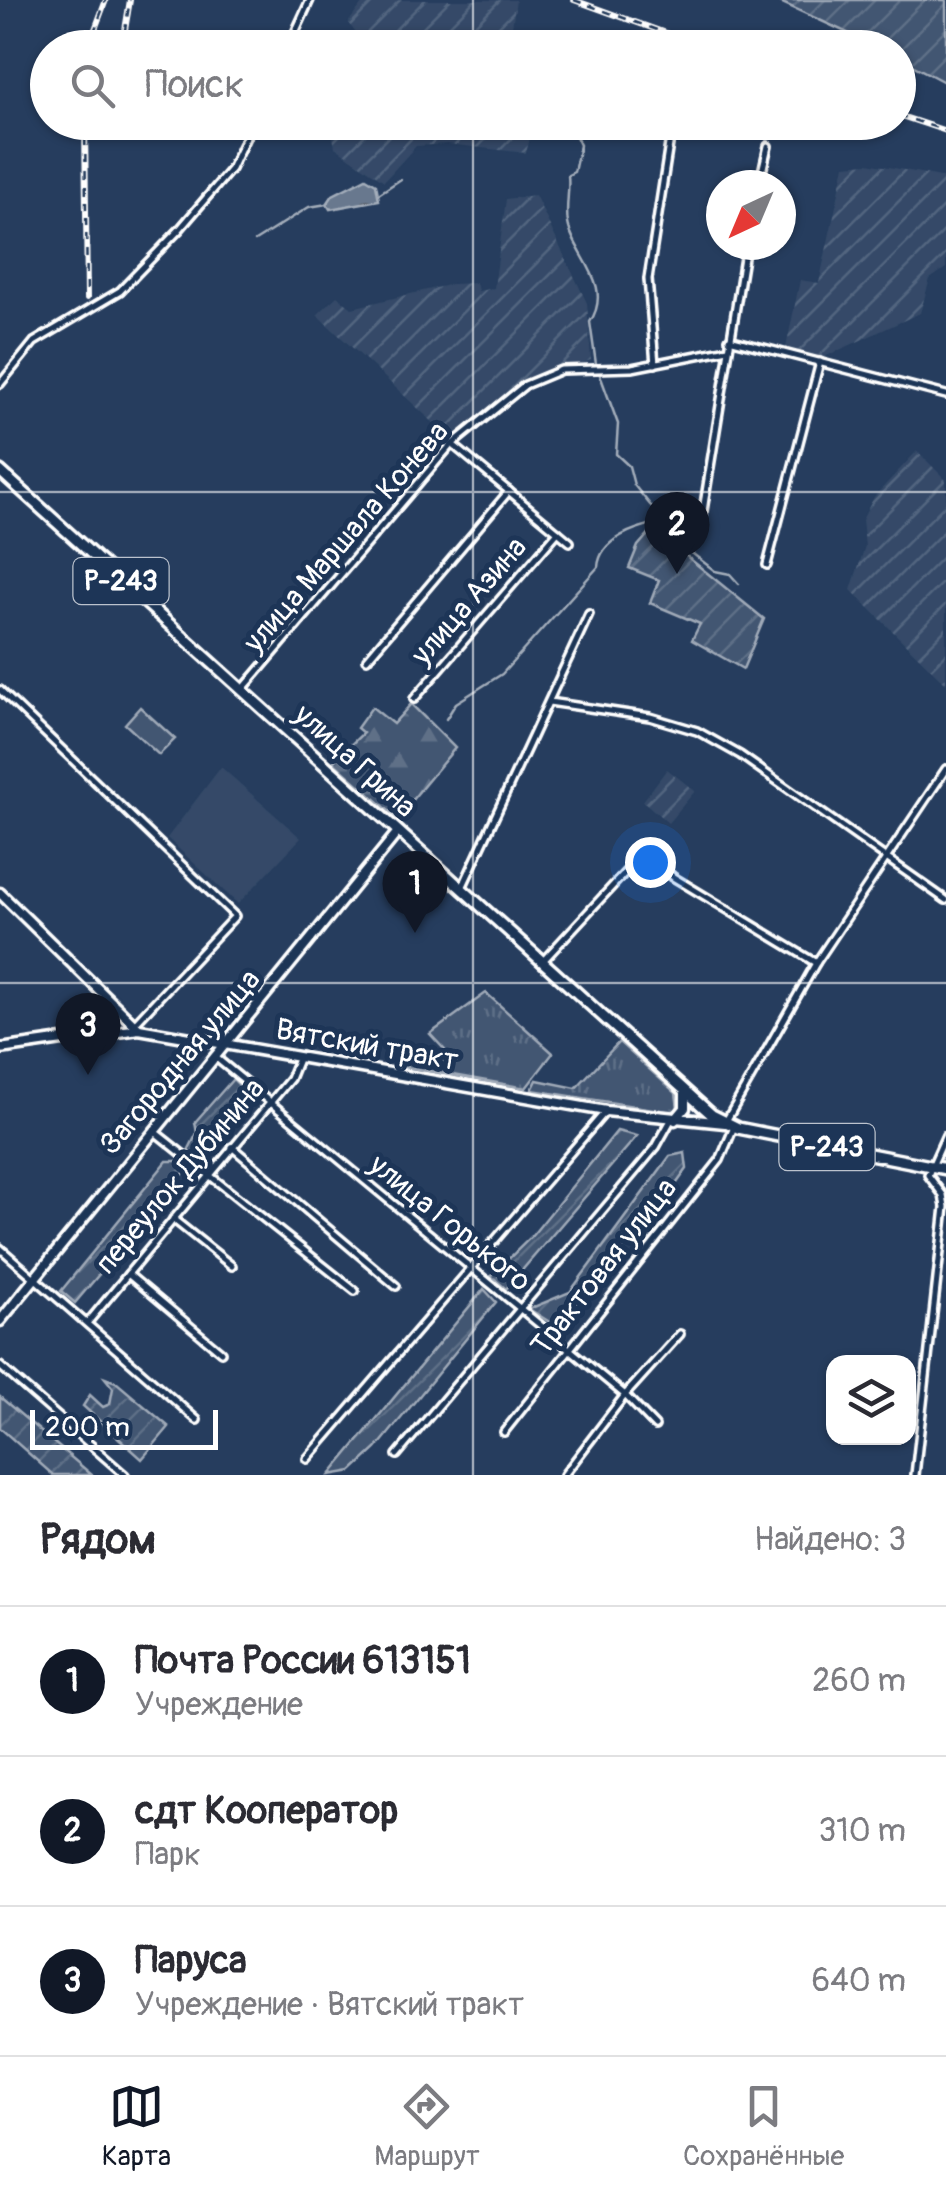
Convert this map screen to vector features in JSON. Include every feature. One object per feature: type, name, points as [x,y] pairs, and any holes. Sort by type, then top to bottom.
[{"type":"highway","name":"улица Грина","points":[[0,471],[685,1094],[729,1125]]},
{"type":"highway","name":"Р-243","points":[[729,1125],[946,1169]]},
{"type":"street","points":[[296,30],[310,0]]},
{"type":"street","points":[[0,384],[34,342],[120,291],[231,168],[244,140]]},
{"type":"street","points":[[654,364],[648,279],[669,144]]},
{"type":"street","points":[[762,170],[768,146]]},
{"type":"street","points":[[701,523],[743,260]]},
{"type":"street","points":[[730,339],[946,395]]},
{"type":"street","name":"улица Маршала Конева","points":[[241,692],[452,444],[525,385],[561,370],[654,364],[728,349]]},
{"type":"street","points":[[767,565],[820,362]]},
{"type":"street","points":[[452,444],[570,542]]},
{"type":"street","points":[[367,658],[508,491]]},
{"type":"street","name":"улица Азина","points":[[414,699],[558,532]]},
{"type":"street","points":[[461,891],[589,614]]},
{"type":"street","points":[[0,690],[235,916],[137,1026],[0,893]]},
{"type":"street","points":[[548,702],[650,717],[697,730],[740,755],[946,900]]},
{"type":"street","name":"Трактовая улица","points":[[504,1432],[720,1160],[729,1125],[816,964],[946,770]]},
{"type":"street","name":"Загородная улица","points":[[0,1321],[398,833]]},
{"type":"street","points":[[541,964],[645,851],[673,877],[816,964]]},
{"type":"street","name":"Вятский тракт","points":[[0,1049],[137,1026],[606,1111],[729,1125]]},
{"type":"street","name":"переулок Дубинина","points":[[88,1321],[290,1079],[299,1055]]},
{"type":"street","name":"улица Горького","points":[[214,1056],[625,1394],[656,1426]]},
{"type":"street","points":[[397,1455],[656,1146],[685,1108],[685,1094]]},
{"type":"street","points":[[308,1459],[606,1111]]},
{"type":"street","points":[[153,1130],[355,1291]]},
{"type":"street","points":[[914,1475],[945,1207],[943,1195],[928,1175],[946,1134]]},
{"type":"street","points":[[232,1147],[396,1286]]},
{"type":"street","points":[[174,1219],[232,1266]]},
{"type":"street","points":[[0,1248],[197,1420]]},
{"type":"street","points":[[128,1274],[221,1352]]},
{"type":"street","points":[[564,1475],[625,1394],[680,1334]]},
{"type":"street","points":[[0,1366],[125,1475]]},
{"type":"shaded area","points":[[365,0],[516,0],[512,30],[354,30],[348,23]]},
{"type":"shaded area","points":[[334,140],[529,140],[526,153],[447,144],[416,146],[384,181],[335,147]]},
{"type":"shaded area","points":[[868,163],[946,178],[946,268],[930,279],[920,313],[822,358],[786,348],[800,280],[819,283],[845,165]]},
{"type":"shaded area","points":[[535,195],[587,303],[591,360],[520,385],[450,438],[317,315],[337,296],[352,308],[452,284],[476,283],[478,291],[494,288],[506,199]]},
{"type":"shaded area","points":[[917,451],[946,480],[946,684],[851,590],[865,546],[862,520],[874,497]]},
{"type":"shaded area","points":[[221,767],[301,838],[238,904],[167,838]]},
{"type":"shaded area","points":[[667,769],[695,791],[668,823],[643,801]]},
{"type":"green space","points":[[776,0],[946,0],[946,83],[916,67],[916,30],[841,30]]},
{"type":"green space","points":[[653,529],[764,619],[743,669],[692,640],[700,624],[650,603],[659,580],[629,568],[638,546]]},
{"type":"green space","points":[[411,704],[455,748],[397,818],[333,762],[363,733],[357,728],[372,707],[393,724]]},
{"type":"green space","points":[[140,707],[175,739],[159,755],[125,724]]},
{"type":"green space","points":[[486,993],[553,1053],[526,1088],[401,1066],[404,1054],[456,1062],[430,1034]]},
{"type":"green space","points":[[619,1042],[676,1093],[678,1108],[672,1112],[532,1090],[537,1080],[576,1088]]},
{"type":"green space","points":[[233,1079],[247,1093],[196,1158],[188,1151],[197,1133],[195,1122]]},
{"type":"green space","points":[[617,1131],[637,1136],[506,1289],[491,1276],[531,1237]]},
{"type":"green space","points":[[685,1153],[687,1169],[672,1190],[556,1326],[529,1309],[570,1292],[670,1156]]},
{"type":"green space","points":[[167,1161],[177,1161],[185,1172],[75,1303],[61,1291]]},
{"type":"green space","points":[[484,1289],[496,1302],[376,1449],[352,1471],[330,1475]]},
{"type":"green space","points":[[105,1378],[116,1382],[169,1427],[142,1459],[83,1406],[90,1395],[103,1407],[110,1404],[113,1388]]},
{"type":"green space","points":[[0,1397],[92,1475],[53,1475],[0,1428]]},
{"type":"water","points":[[366,178],[376,184],[379,200],[330,209],[327,204],[333,195]]},
{"type":"waterway","points":[[578,140],[574,172],[568,175],[567,217],[598,295],[590,322],[596,364],[618,424],[616,454],[629,466],[634,485],[651,506],[662,530],[715,571],[730,574],[739,584]]},
{"type":"waterway","points":[[380,193],[401,179]]},
{"type":"waterway","points":[[255,241],[309,207],[327,204]]},
{"type":"waterway","points":[[446,719],[456,703],[502,674],[598,567],[605,548],[631,531],[658,523]]},
{"type":"railway","points":[[95,30],[106,0]]},
{"type":"railway","points":[[125,30],[130,0]]},
{"type":"railway","points":[[574,0],[657,30]]},
{"type":"railway","points":[[916,121],[946,131]]},
{"type":"railway","points":[[85,140],[87,298]]},
{"type":"place","name":"сдт Кооператор","points":[[677,574]]},
{"type":"place","name":"Почта России 613151","points":[[415,933]]},
{"type":"place","name":"Паруса","points":[[88,1075]]}]
